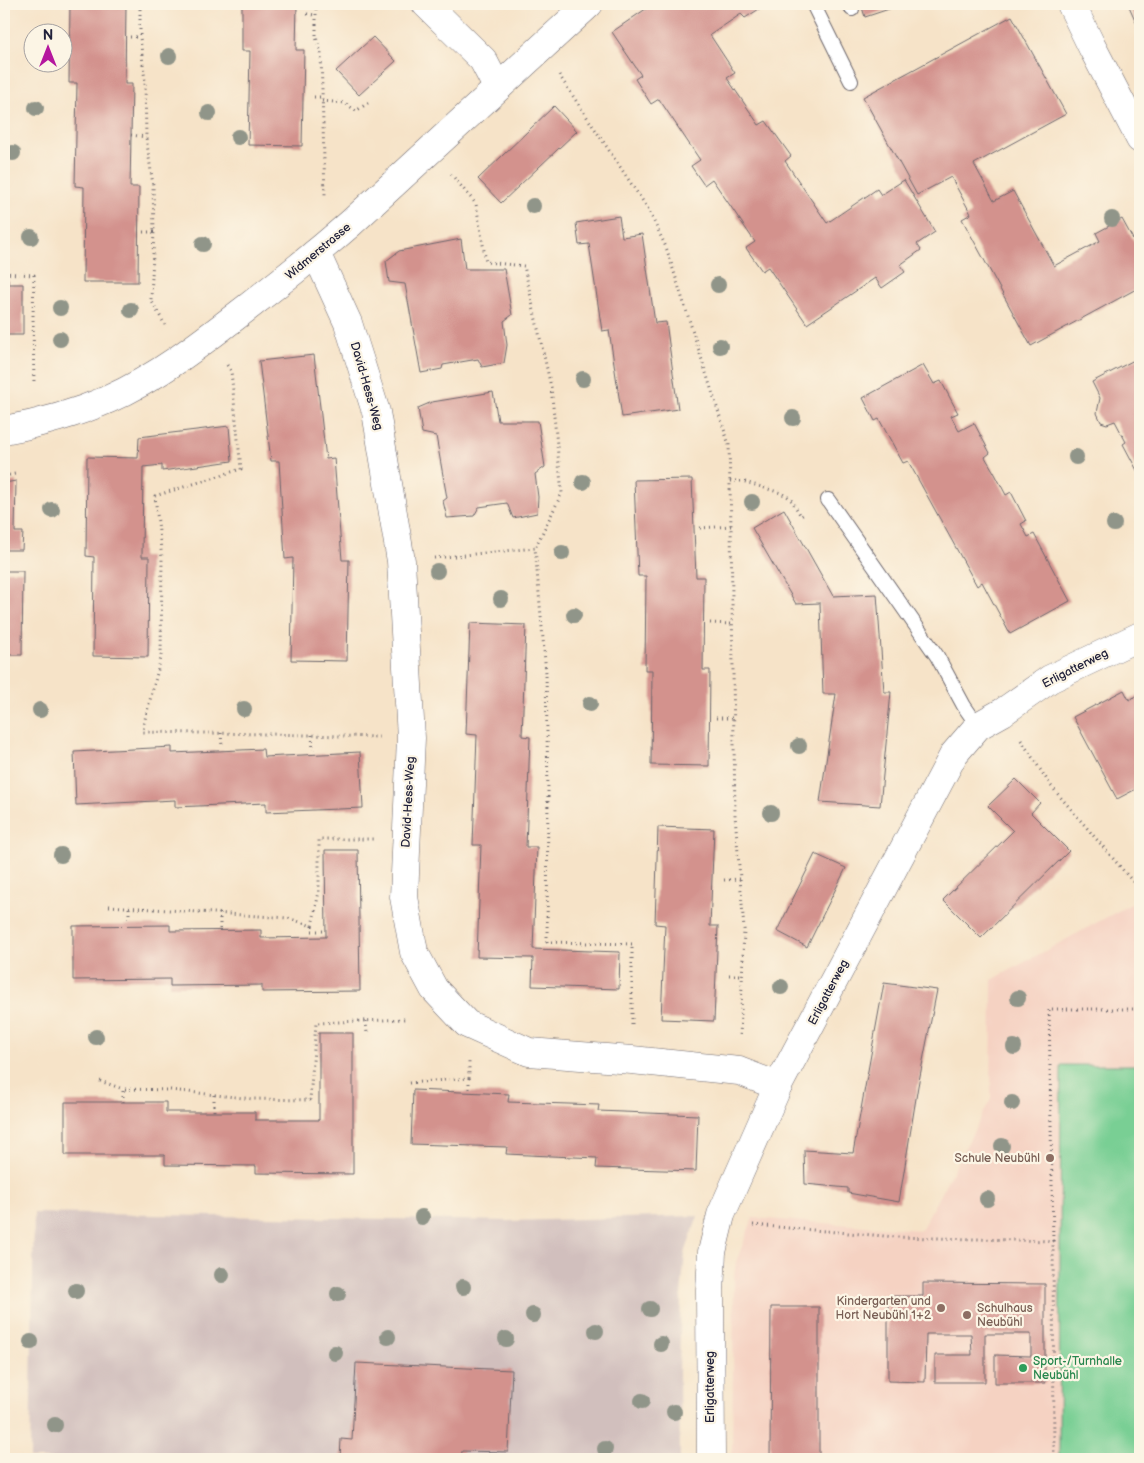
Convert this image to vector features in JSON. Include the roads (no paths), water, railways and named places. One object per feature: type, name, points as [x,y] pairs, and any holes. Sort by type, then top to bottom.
[{"type":"street","points":[[426,4],[483,60],[497,87]]},
{"type":"street","name":"Widmerstrasse","points":[[4,430],[27,425],[109,399],[151,378],[207,339],[351,223],[589,4]]},
{"type":"street","points":[[1071,4],[1140,139]]},
{"type":"street","name":"David-Hess-Weg","points":[[316,253],[348,322],[376,412],[401,561],[411,738],[404,897],[414,952],[434,989],[467,1024],[529,1052],[739,1071],[778,1086]]},
{"type":"street","name":"Erligatterweg","points":[[711,1459],[712,1252],[721,1215],[778,1086],[954,754],[978,726],[1003,712],[1050,679],[1140,636]]},
{"type":"lane","points":[[813,4],[851,81]]},
{"type":"lane","points":[[828,500],[937,656],[964,706],[978,726]]},
{"type":"place","name":"Schule Neubühl","points":[[1050,1158]]},
{"type":"place","name":"Kindergarten und Hort Neubühl 1+2","points":[[941,1308]]},
{"type":"place","name":"Schulhaus Neubühl","points":[[967,1315]]},
{"type":"place","name":"Sport-/Turnhalle Neubühl","points":[[1023,1368]]}]
